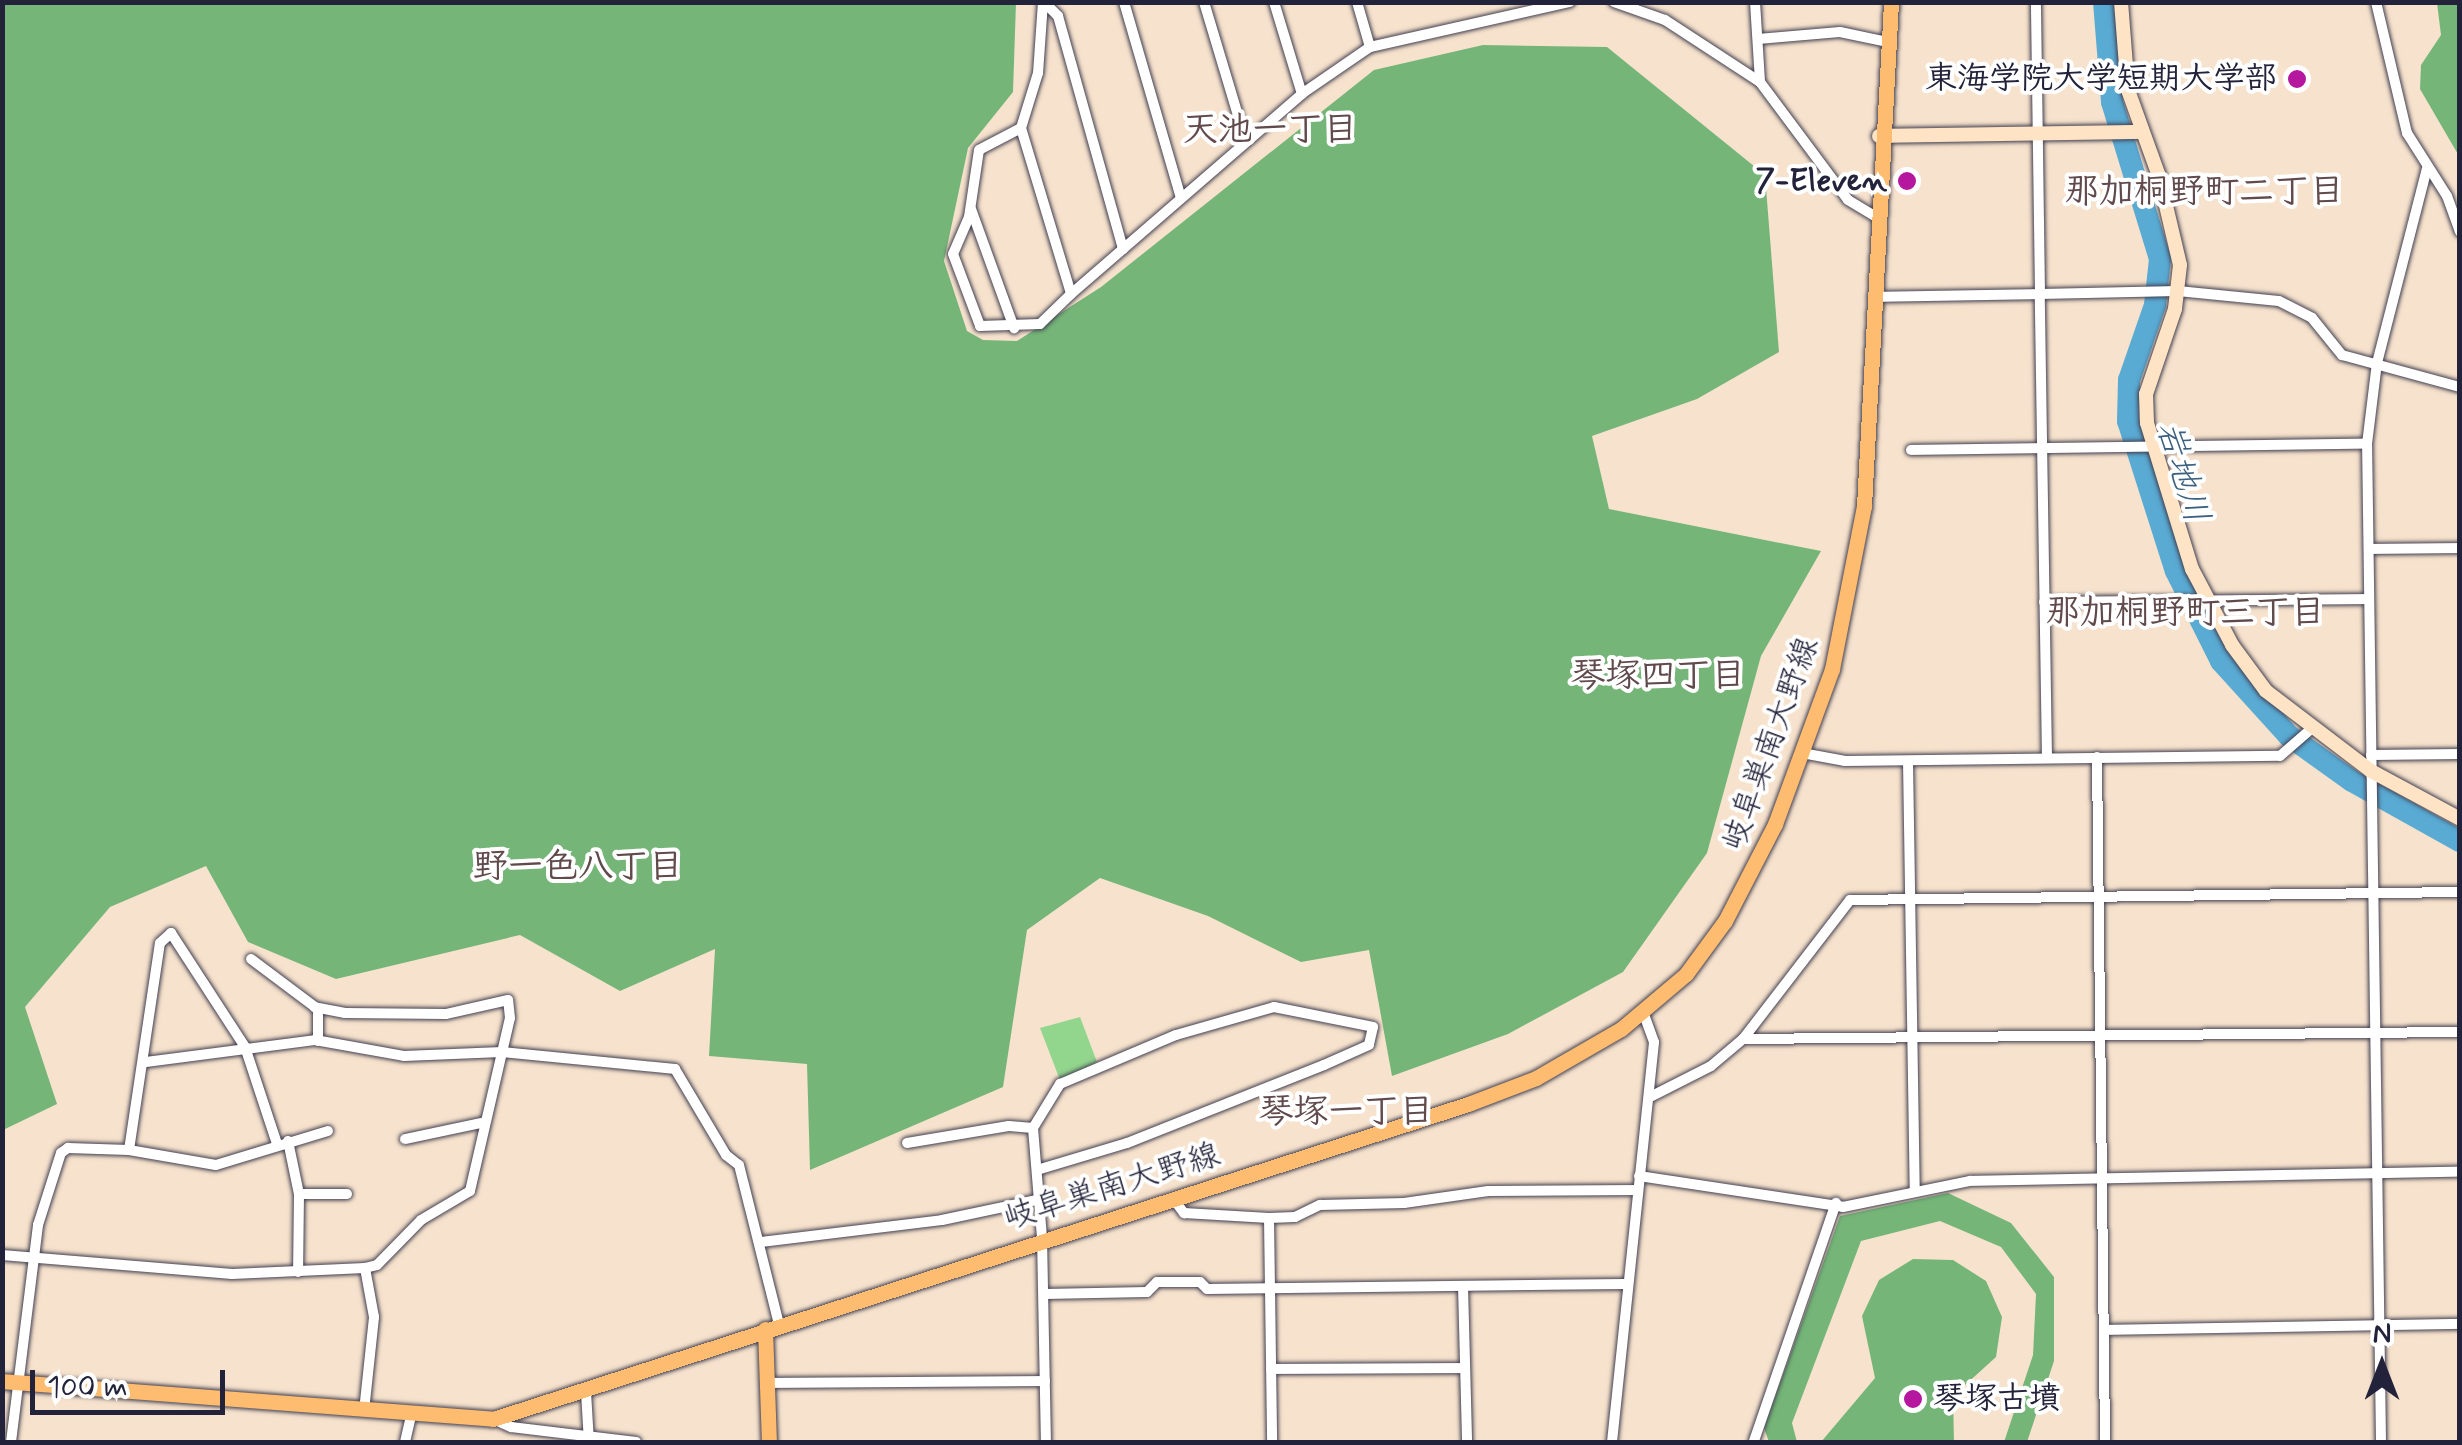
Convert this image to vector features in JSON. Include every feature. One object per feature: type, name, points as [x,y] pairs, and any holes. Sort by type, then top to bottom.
[{"type":"main road","name":"岐阜巣南大野線","points":[[10,1382],[492,1419],[586,1392],[1042,1237],[1536,1078],[1643,1011],[1686,974],[1725,921],[1775,824],[1832,669],[1855,561],[1879,136],[1891,2]]},
{"type":"main road","points":[[770,1442],[767,1383],[772,1327]]},
{"type":"street","points":[[1044,2],[1038,73],[1021,128],[1071,294]]},
{"type":"street","points":[[1044,2],[1058,16],[1124,249]]},
{"type":"street","points":[[1124,2],[1181,198]]},
{"type":"street","points":[[1204,2],[1246,142]]},
{"type":"street","points":[[1274,2],[1302,94]]},
{"type":"street","points":[[1357,2],[1370,47]]},
{"type":"street","points":[[1021,128],[979,150],[970,209],[953,254],[975,323],[1014,328],[1040,324],[1302,94],[1370,47],[1570,2]]},
{"type":"street","points":[[1755,2],[1760,82]]},
{"type":"street","points":[[2036,2],[2047,758]]},
{"type":"street","points":[[2121,2],[2128,90],[2138,134],[2176,248],[2174,291],[2146,394],[2150,446],[2204,600],[2266,690],[2308,732],[2460,820]]},
{"type":"street","points":[[2376,2],[2408,133],[2460,232]]},
{"type":"street","points":[[1620,3],[1665,20],[1760,82],[1848,200],[1876,217]]},
{"type":"street","points":[[1758,39],[1840,32],[1887,42]]},
{"type":"street","points":[[1879,136],[2138,134]]},
{"type":"street","points":[[2381,1442],[2367,444],[2377,362],[2427,168]]},
{"type":"street","points":[[970,209],[1014,328]]},
{"type":"street","points":[[1872,296],[2174,291],[2296,306],[2342,355],[2460,388]]},
{"type":"street","points":[[1910,450],[2367,444]]},
{"type":"street","points":[[2370,549],[2460,548]]},
{"type":"street","points":[[2044,602],[2369,599]]},
{"type":"street","points":[[1802,753],[1908,761],[2280,756],[2294,750],[2308,732]]},
{"type":"street","points":[[2371,769],[2460,754]]},
{"type":"street","points":[[2097,758],[2105,1442]]},
{"type":"street","points":[[1908,761],[1914,1190]]},
{"type":"street","points":[[1650,1097],[1711,1066],[1743,1039],[1850,900],[2460,892]]},
{"type":"street","points":[[129,1150],[146,1062],[160,943],[171,932],[245,1047],[283,1143],[298,1194],[298,1272]]},
{"type":"street","points":[[2,1255],[232,1274],[365,1268],[376,1265],[421,1220],[470,1191],[481,1123],[502,1052],[508,1000],[414,1015],[318,1008],[251,959]]},
{"type":"street","points":[[1037,1170],[1324,1065],[1370,1045],[1373,1027],[1274,1007],[1176,1035],[1060,1084],[1032,1128],[1042,1237],[1046,1442]]},
{"type":"street","points":[[318,1008],[318,1041]]},
{"type":"street","points":[[1612,1442],[1625,1284],[1654,1042],[1643,1011]]},
{"type":"street","points":[[1743,1039],[2460,1032]]},
{"type":"street","points":[[146,1062],[318,1041],[404,1056],[502,1052],[675,1068],[726,1155],[739,1165],[761,1242],[772,1327]]},
{"type":"street","points":[[405,1139],[481,1123]]},
{"type":"street","points":[[908,1143],[1009,1126],[1032,1128]]},
{"type":"street","points":[[11,1442],[10,1382],[34,1258],[61,1154],[68,1148],[129,1150],[216,1165],[328,1131]]},
{"type":"street","points":[[1640,1176],[1836,1203],[1843,1208],[1970,1180],[2460,1172]]},
{"type":"street","points":[[1172,1197],[1184,1213],[1269,1218],[1295,1217],[1320,1204],[1404,1203],[1488,1190],[1638,1190]]},
{"type":"street","points":[[298,1194],[348,1194]]},
{"type":"street","points":[[761,1242],[942,1220],[1036,1200]]},
{"type":"street","points":[[1754,1441],[1836,1203]]},
{"type":"street","points":[[1269,1218],[1272,1442]]},
{"type":"street","points":[[364,1410],[374,1317],[365,1268]]},
{"type":"street","points":[[1044,1294],[1146,1292],[1157,1282],[1270,1288],[1625,1284]]},
{"type":"street","points":[[1462,1286],[1467,1442]]},
{"type":"street","points":[[2104,1330],[2460,1324]]},
{"type":"street","points":[[1271,1369],[1465,1368]]},
{"type":"street","points":[[767,1383],[1045,1380]]},
{"type":"street","points":[[586,1392],[589,1439]]},
{"type":"street","points":[[405,1442],[410,1415]]},
{"type":"street","points":[[492,1419],[511,1428],[636,1442]]},
{"type":"green space","points":[[3,3],[1016,3],[1013,92],[968,148],[944,261],[967,331],[983,340],[1017,341],[1101,287],[1374,70],[1483,45],[1607,47],[1765,175],[1779,352],[1697,399],[1592,436],[1609,509],[1821,551],[1761,656],[1707,853],[1623,972],[1508,1034],[1392,1076],[1369,950],[1301,962],[1208,916],[1100,878],[1027,930],[1003,1087],[810,1170],[807,1064],[709,1056],[715,949],[620,991],[520,935],[336,979],[248,942],[206,866],[110,907],[25,1007],[57,1104],[3,1130]]},
{"type":"green space","points":[[2437,3],[2459,3],[2459,156],[2420,89],[2421,65],[2441,35]]},
{"type":"green space","points":[[1080,1017],[1097,1062],[1060,1080],[1040,1028]]},
{"type":"green space","points":[[1948,1193],[2011,1223],[2054,1277],[2054,1361],[2027,1442],[2004,1442],[2033,1355],[2036,1294],[2001,1247],[1940,1221],[1861,1241],[1792,1423],[1797,1442],[1769,1442],[1764,1428],[1840,1216]]},
{"type":"green space","points":[[1913,1259],[1953,1260],[1986,1281],[2002,1317],[1996,1357],[1953,1396],[1954,1442],[1821,1442],[1875,1378],[1862,1316],[1879,1280]]},
{"type":"waterway","name":"岩地川","points":[[2104,2],[2112,102],[2160,259],[2155,305],[2129,380],[2128,421],[2176,571],[2221,661],[2289,736],[2352,781],[2460,841]]},
{"type":"place","name":"東海学院大学短期大学部","points":[[2297,79]]},
{"type":"place","name":"7-Eleven","points":[[1907,181]]},
{"type":"place","name":"琴塚古墳","points":[[1913,1399]]},
{"type":"district","name":"天池一丁目","points":[[1270,130]]},
{"type":"district","name":"那加桐野町二丁目","points":[[2204,192]]},
{"type":"district","name":"那加桐野町三丁目","points":[[2185,613]]},
{"type":"district","name":"琴塚四丁目","points":[[1658,676]]},
{"type":"district","name":"野一色八丁目","points":[[578,867]]},
{"type":"district","name":"琴塚一丁目","points":[[1346,1112]]}]
